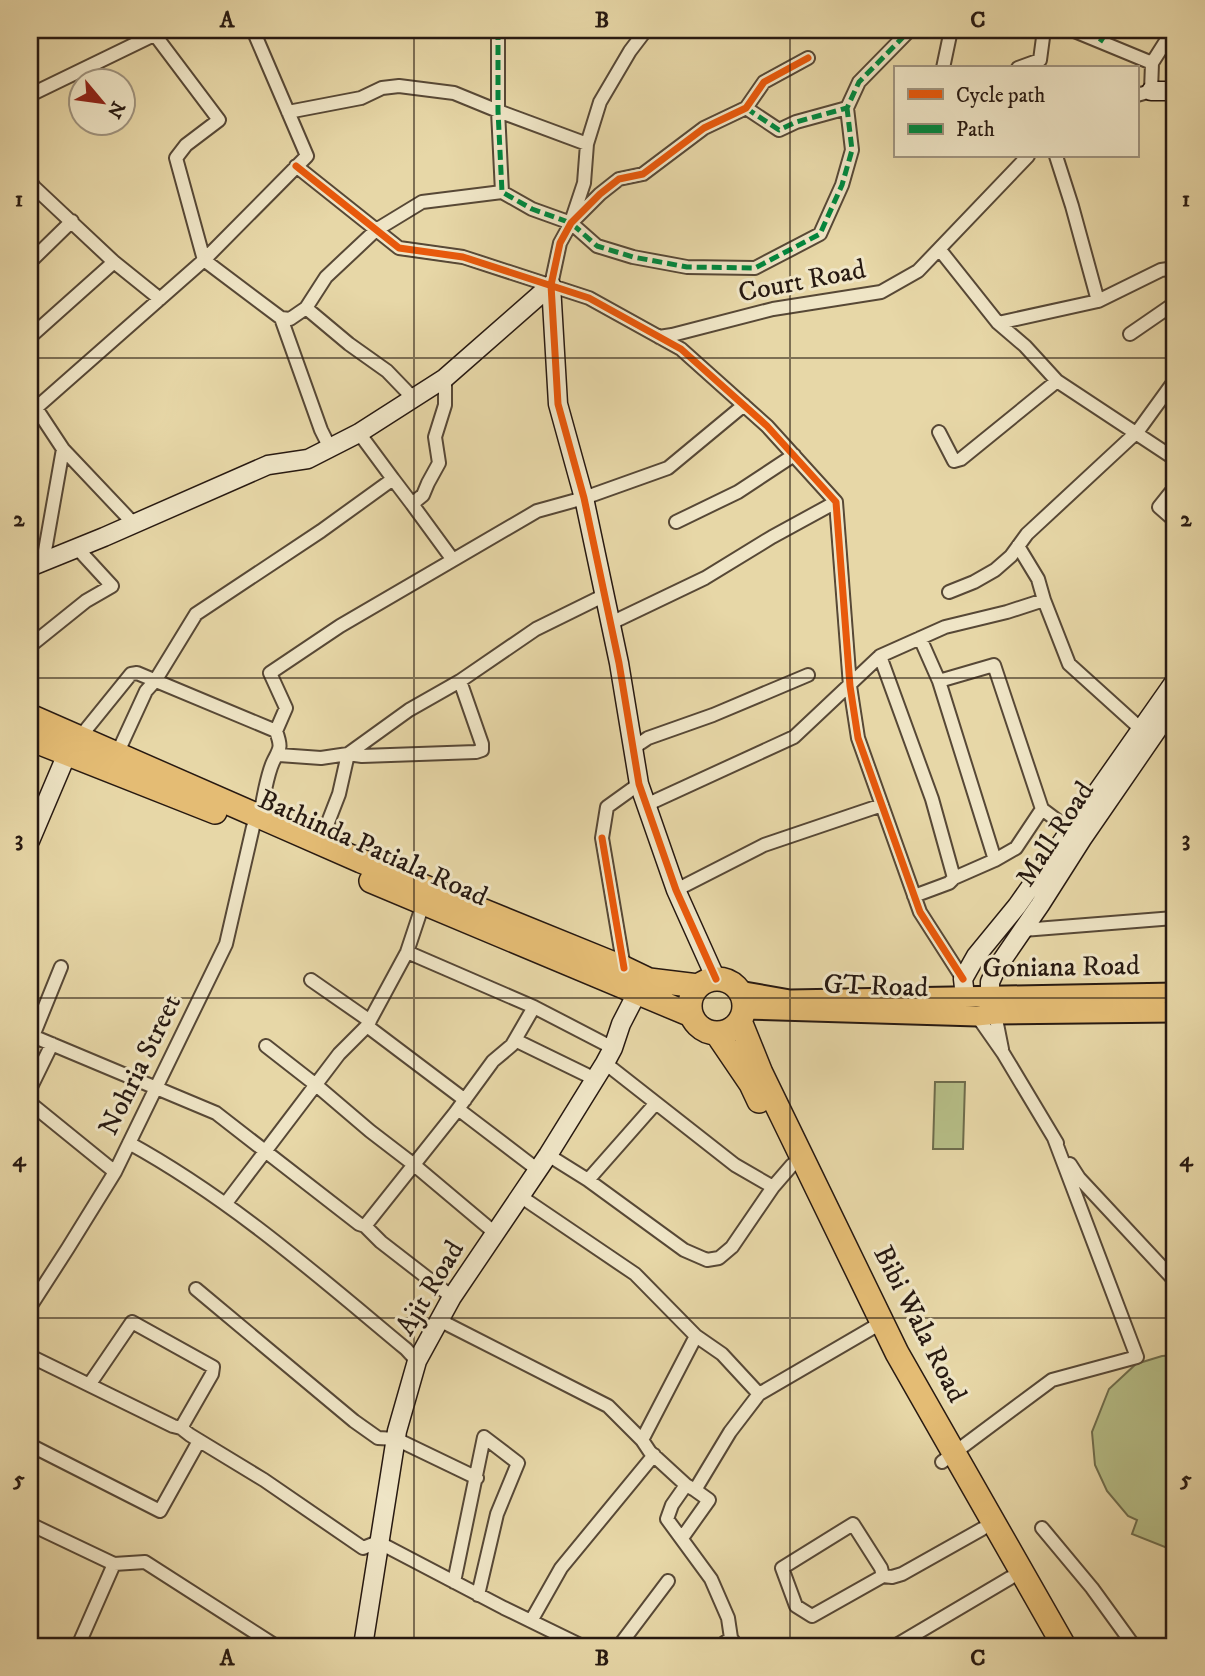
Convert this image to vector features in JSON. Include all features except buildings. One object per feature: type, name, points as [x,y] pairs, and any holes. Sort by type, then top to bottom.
[{"type":"highway","points":[[30,716],[74,743],[117,754],[257,822],[320,843],[649,980],[707,983],[725,981],[733,985],[741,1007],[734,1028],[726,1032],[709,1033],[701,1029],[691,1015],[691,999],[707,983]]},
{"type":"highway","name":"Bathinda Patiala Road","points":[[30,739],[74,743],[257,822],[423,904],[691,1015]]},
{"type":"highway","name":"Bibi Wala Road","points":[[741,1007],[761,1073],[948,1457],[1064,1646]]},
{"type":"highway","points":[[717,1034],[751,1084],[874,1327],[948,1457],[982,1530],[1051,1646]]},
{"type":"main road","name":"Goniana Road","points":[[741,1007],[790,1000],[964,988],[988,1009],[1175,993]]},
{"type":"main road","name":"GT Road","points":[[741,1007],[1175,1012]]},
{"type":"street","points":[[134,524],[63,449],[33,404],[204,260],[307,156],[253,30]]},
{"type":"street","points":[[498,30],[502,192]]},
{"type":"street","points":[[646,30],[630,51],[600,102],[587,144],[584,183],[571,223],[560,243],[551,285],[558,404],[584,498],[611,622],[639,784],[707,983]]},
{"type":"street","points":[[30,96],[159,32],[219,120],[186,145],[176,158],[204,260],[281,318],[290,319],[306,308],[326,277],[376,230],[422,202],[502,192],[532,209],[571,223],[597,246],[633,257],[687,267],[755,268],[820,234],[842,185],[852,150],[847,108],[859,82],[910,30]]},
{"type":"street","points":[[943,66],[951,30]]},
{"type":"street","points":[[1024,66],[1040,60],[1044,30]]},
{"type":"street","points":[[1072,30],[1152,63]]},
{"type":"street","points":[[1100,42],[1108,30]]},
{"type":"street","points":[[1173,30],[1152,63],[1144,93],[1175,91]]},
{"type":"street","points":[[571,223],[619,179],[643,174],[704,128],[746,108],[764,82],[808,58]]},
{"type":"street","points":[[288,113],[361,98],[382,88],[399,86],[454,93],[587,144]]},
{"type":"street","points":[[746,108],[779,130],[796,122],[847,108]]},
{"type":"street","name":"Court Road","points":[[659,337],[773,309],[881,292],[918,271],[1026,158]]},
{"type":"street","points":[[1057,158],[1098,301]]},
{"type":"street","points":[[296,166],[399,248],[463,257],[589,298],[681,349],[767,426],[836,502],[850,686],[858,738],[920,912],[964,988]]},
{"type":"street","points":[[31,186],[114,262],[160,299]]},
{"type":"street","points":[[30,262],[72,221]]},
{"type":"street","points":[[940,250],[998,323],[1025,346],[1056,380],[1175,459]]},
{"type":"street","points":[[30,337],[114,262]]},
{"type":"street","points":[[998,323],[1098,301],[1161,270],[1175,268]]},
{"type":"street","points":[[36,565],[268,465],[307,459],[359,433],[444,378],[551,285]]},
{"type":"street","points":[[1130,334],[1175,303]]},
{"type":"street","points":[[306,308],[387,371],[414,399]]},
{"type":"street","points":[[281,318],[330,448]]},
{"type":"street","points":[[412,504],[423,495],[439,463],[435,437],[445,405],[444,378]]},
{"type":"street","points":[[939,432],[954,461],[961,458],[1056,380]]},
{"type":"street","points":[[949,592],[995,570],[1011,556],[1027,534],[1136,433],[1175,380]]},
{"type":"street","points":[[460,681],[482,750],[362,756],[348,754],[321,758],[278,755],[279,741],[276,731],[286,708],[270,673],[340,626],[537,511],[584,498],[668,468],[744,405]]},
{"type":"street","points":[[359,433],[453,560]]},
{"type":"street","points":[[36,565],[63,449]]},
{"type":"street","points":[[676,522],[738,492],[794,455]]},
{"type":"street","points":[[117,754],[146,691],[155,681],[196,614],[321,531],[393,479]]},
{"type":"street","points":[[1175,487],[1159,507],[1175,521]]},
{"type":"street","points":[[611,622],[705,578],[836,502]]},
{"type":"street","points":[[1018,546],[1038,579],[1069,664],[1142,730]]},
{"type":"street","points":[[30,646],[86,601],[111,586],[77,548]]},
{"type":"street","points":[[320,843],[339,794],[348,754],[409,710],[460,681],[536,629],[605,595]]},
{"type":"street","points":[[646,805],[794,737],[880,656],[945,627],[1044,600]]},
{"type":"street","points":[[920,638],[939,681],[995,860]]},
{"type":"street","points":[[880,656],[932,799],[954,878]]},
{"type":"street","points":[[939,681],[994,665],[1042,810],[1070,830]]},
{"type":"street","points":[[30,841],[74,743],[131,674],[137,673],[276,731]]},
{"type":"street","points":[[633,748],[648,738],[713,715],[808,675]]},
{"type":"street","name":"Mall Road","points":[[964,988],[976,956],[1017,906],[1175,681]]},
{"type":"street","name":"Mall Road","points":[[988,1009],[990,982],[996,970],[1175,704]]},
{"type":"street","name":"Nohria Street","points":[[30,1307],[115,1172],[226,944],[273,762],[278,755]]},
{"type":"street","points":[[624,968],[602,838],[607,807],[639,784]]},
{"type":"street","points":[[676,890],[764,845],[882,805]]},
{"type":"street","points":[[914,896],[949,883],[954,878],[1016,848],[1042,810]]},
{"type":"street","points":[[226,1203],[339,1054],[368,1023],[407,952],[423,904]]},
{"type":"street","points":[[1023,930],[1175,917]]},
{"type":"street","points":[[407,952],[534,1007],[609,1056],[655,1104],[735,1165],[773,1187]]},
{"type":"street","points":[[61,967],[31,1035],[216,1114],[365,1226],[381,1242],[452,1297]]},
{"type":"street","points":[[311,980],[368,1023],[461,1104],[543,1163],[588,1180],[684,1250],[707,1260],[719,1258],[732,1247],[773,1187],[792,1165]]},
{"type":"street","name":"Ajit Road","points":[[363,1646],[396,1439],[417,1361],[452,1297],[543,1163],[609,1056],[637,993]]},
{"type":"street","points":[[365,1226],[492,1061],[512,1045],[534,1007]]},
{"type":"street","points":[[988,1009],[1003,1053],[1079,1178],[1175,1281]]},
{"type":"street","points":[[988,1009],[1003,1053]]},
{"type":"street","points":[[515,1040],[595,1079]]},
{"type":"street","points":[[30,1089],[52,1044]]},
{"type":"street","points":[[266,1046],[495,1233]]},
{"type":"street","points":[[30,1103],[115,1172]]},
{"type":"street","points":[[588,1180],[655,1104]]},
{"type":"street","points":[[948,1457],[1052,1380],[1137,1357],[1054,1138]]},
{"type":"street","points":[[129,1143],[226,1203],[300,1260],[417,1361]]},
{"type":"street","points":[[520,1196],[635,1274],[696,1336],[722,1354],[759,1394]]},
{"type":"street","points":[[196,1289],[378,1438],[396,1439],[477,1478]]},
{"type":"street","points":[[439,1320],[608,1406],[642,1440],[650,1452],[690,1488],[709,1500],[682,1538]]},
{"type":"street","points":[[89,1385],[132,1322],[214,1367],[181,1428]]},
{"type":"street","points":[[720,1646],[734,1642],[728,1618],[711,1579],[667,1519],[672,1505],[690,1488],[759,1394],[874,1327]]},
{"type":"street","points":[[642,1440],[696,1336]]},
{"type":"street","points":[[30,1356],[181,1428],[264,1480],[363,1548],[378,1542],[582,1646]]},
{"type":"street","points":[[454,1582],[484,1437],[518,1462],[497,1514],[478,1595]]},
{"type":"street","points":[[30,1445],[160,1511],[199,1441]]},
{"type":"street","points":[[531,1621],[561,1568],[654,1455]]},
{"type":"street","points":[[30,1524],[114,1564],[145,1562],[276,1646]]},
{"type":"street","points":[[883,1576],[881,1568],[853,1524],[782,1568],[796,1606],[812,1616],[883,1576],[902,1574],[982,1530]]},
{"type":"street","points":[[1042,1528],[1092,1588],[1134,1646]]},
{"type":"street","points":[[78,1646],[114,1564]]},
{"type":"street","points":[[895,1646],[1010,1578]]},
{"type":"street","points":[[619,1646],[668,1581]]},
{"type":"green space","points":[[935,1082],[965,1082],[963,1149],[933,1149]]},
{"type":"green space","points":[[1175,1355],[1175,1551],[1132,1534],[1137,1520],[1128,1516],[1107,1491],[1095,1465],[1092,1432],[1109,1389],[1136,1364]]},
{"type":"marked path","points":[[498,30],[502,192],[532,209],[571,223],[597,246],[633,257],[687,267],[755,268],[820,234],[842,185],[852,150],[847,108]]},
{"type":"marked path","points":[[746,108],[779,130],[796,122],[847,108],[859,82],[910,30]]},
{"type":"marked path","points":[[1100,42],[1108,30]]},
{"type":"cycle path","points":[[716,979],[676,890],[639,784],[619,663],[584,498],[558,404],[551,285],[560,243],[571,223],[600,194],[619,179],[643,174],[704,128],[746,108],[764,82],[808,58]]},
{"type":"cycle path","points":[[296,166],[399,248],[463,257],[589,298],[681,349],[767,426],[836,502],[850,686],[858,738],[920,912],[963,979]]},
{"type":"cycle path","points":[[602,838],[624,968]]}]
